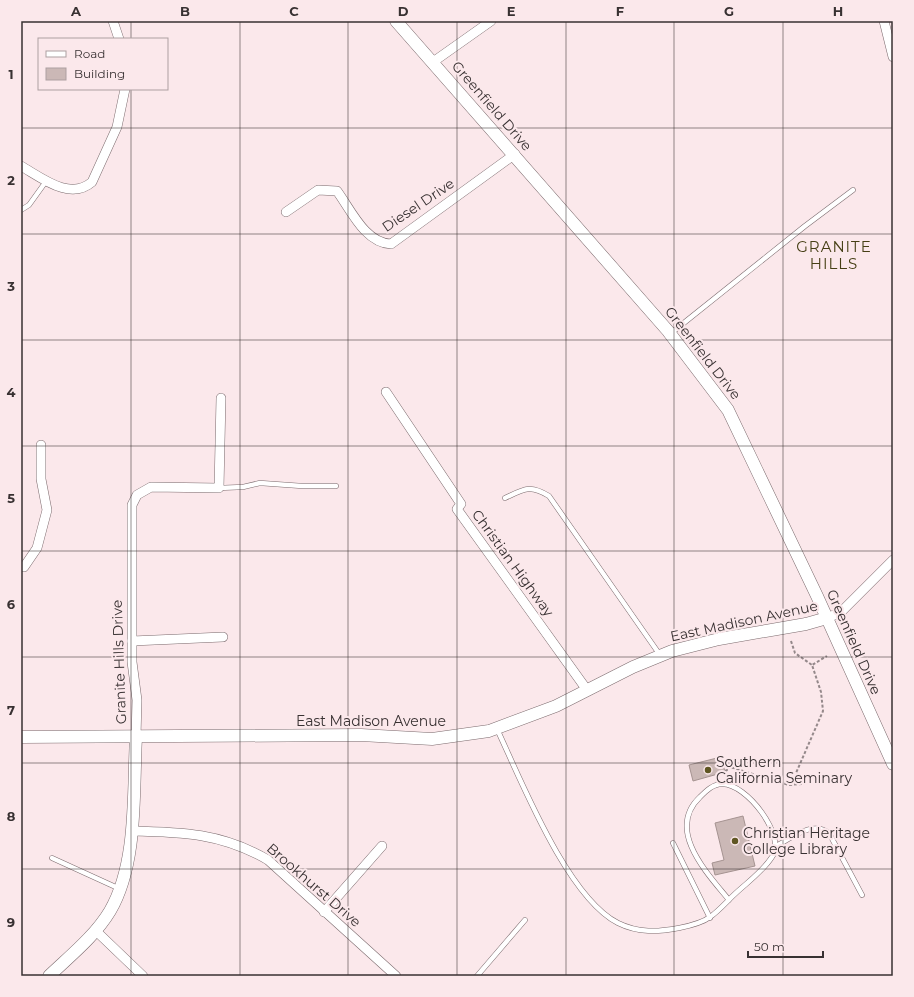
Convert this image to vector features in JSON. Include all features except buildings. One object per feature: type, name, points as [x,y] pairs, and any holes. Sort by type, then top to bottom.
[{"type":"street","points":[[113,21],[119,38]]},
{"type":"street","name":"Greenfield Drive","points":[[396,21],[515,154],[670,334],[728,410],[827,618],[893,764]]},
{"type":"street","points":[[433,62],[491,21]]},
{"type":"street","points":[[884,21],[893,57]]},
{"type":"street","points":[[21,166],[62,188],[77,190],[86,187],[92,182],[117,127],[125,90]]},
{"type":"street","name":"Diesel Drive","points":[[286,212],[318,190],[337,191],[369,235],[378,241],[391,244],[515,154]]},
{"type":"street","name":"Christian Highway","points":[[386,392],[461,504],[457,509],[587,690]]},
{"type":"street","points":[[219,488],[221,398]]},
{"type":"street","points":[[21,566],[24,567],[37,548],[47,510],[40,479],[41,445]]},
{"type":"street","name":"Granite Hills Drive","points":[[49,976],[95,930],[109,911],[120,889],[126,871],[131,831],[137,700],[132,662],[132,505],[137,495],[151,487],[219,488]]},
{"type":"street","name":"East Madison Avenue","points":[[21,737],[361,735],[432,739],[497,729],[556,706],[660,655],[719,639],[806,624],[827,618],[841,612],[893,560]]},
{"type":"street","points":[[132,641],[223,637]]},
{"type":"street","name":"Brookhurst Drive","points":[[131,831],[207,835],[245,848],[268,860],[396,976]]},
{"type":"street","points":[[324,912],[382,846]]},
{"type":"street","points":[[95,930],[143,976]]},
{"type":"lane","points":[[21,210],[29,205],[47,180]]},
{"type":"lane","points":[[670,334],[805,226],[853,190]]},
{"type":"lane","points":[[219,488],[243,487],[260,483],[302,486],[336,486]]},
{"type":"lane","points":[[505,498],[526,488],[538,490],[549,496],[660,655]]},
{"type":"lane","points":[[497,729],[545,832],[582,889],[598,908],[618,923],[647,931],[659,932],[683,928],[710,918],[729,900],[769,862],[774,854],[776,846],[772,832],[761,809],[733,787],[720,784],[712,787],[697,800],[688,818],[688,838],[691,848],[700,864],[729,900]]},
{"type":"lane","points":[[776,846],[809,829],[817,827],[824,829],[829,833],[862,896]]},
{"type":"lane","points":[[673,843],[710,918]]},
{"type":"lane","points":[[52,858],[120,889]]},
{"type":"lane","points":[[477,976],[525,920]]},
{"type":"path","points":[[725,771],[727,770],[727,767],[730,767],[789,785],[801,784],[796,773],[823,711],[821,692],[812,665],[795,653],[792,641]]},
{"type":"path","points":[[812,665],[827,656]]},
{"type":"place","name":"Southern California Seminary","points":[[708,770]]},
{"type":"place","name":"Christian Heritage College Library","points":[[735,841]]},
{"type":"district","name":"GRANITE HILLS","points":[[834,254]]}]
